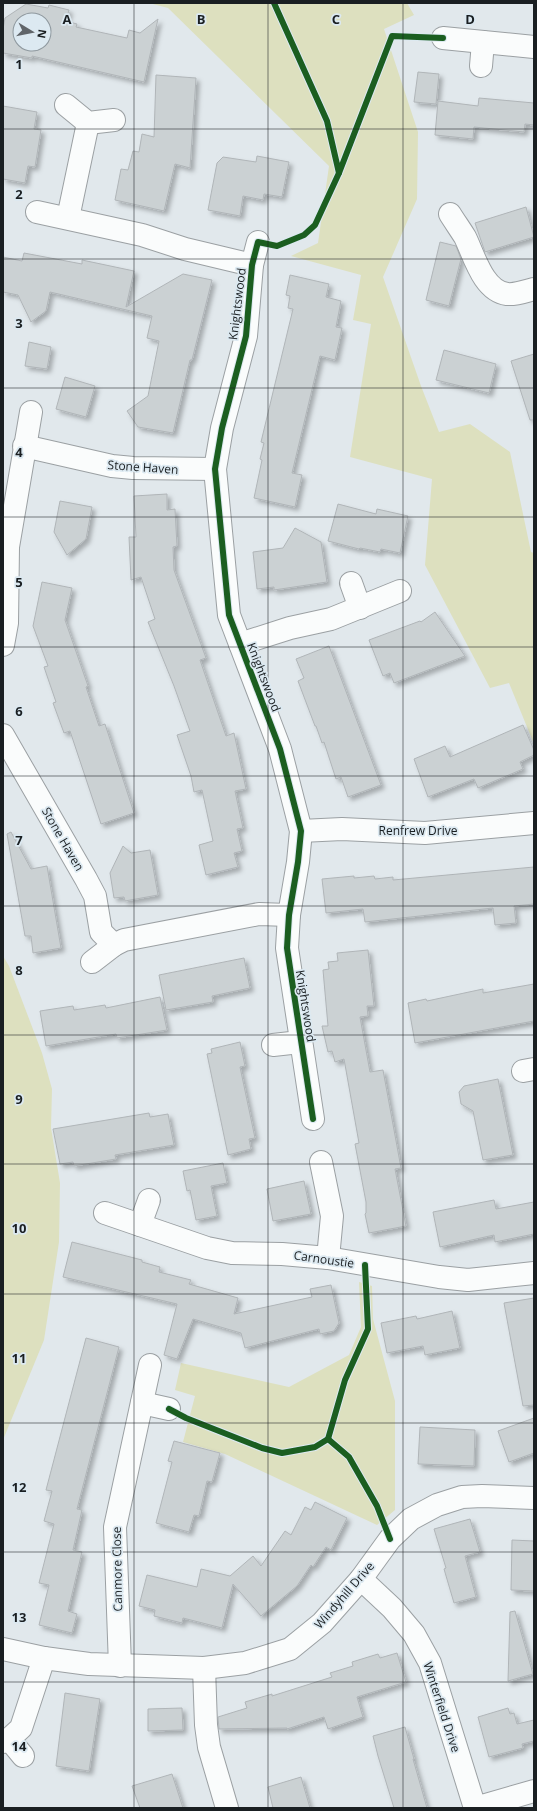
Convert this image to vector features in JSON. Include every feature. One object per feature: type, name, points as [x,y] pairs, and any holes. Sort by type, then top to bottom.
[{"type":"street","points":[[443,38],[534,47]]},
{"type":"street","points":[[481,66],[483,42]]},
{"type":"street","points":[[66,105],[88,123],[114,120]]},
{"type":"street","points":[[68,218],[88,123]]},
{"type":"street","name":"Knightswood","points":[[38,212],[142,235],[185,249],[252,266]]},
{"type":"street","points":[[450,214],[465,238],[480,272],[491,286],[506,294],[525,298]]},
{"type":"street","name":"Knightswood","points":[[258,242],[252,266],[246,336],[222,428],[215,469],[229,612],[280,749],[301,831],[298,862],[289,915],[288,956],[313,1119]]},
{"type":"street","points":[[3,645],[7,624],[8,547],[31,412]]},
{"type":"street","name":"Stone Haven","points":[[24,446],[112,466],[133,468],[215,469]]},
{"type":"street","points":[[351,583],[360,608]]},
{"type":"street","name":"Knightswood","points":[[240,644],[290,628],[331,619],[400,591]]},
{"type":"street","name":"Stone Haven","points":[[3,735],[95,896],[101,932],[114,945]]},
{"type":"street","name":"Renfrew Drive","points":[[301,831],[342,829],[425,833],[534,823]]},
{"type":"street","points":[[92,962],[114,945],[124,940],[259,914],[289,915]]},
{"type":"street","name":"Knightswood","points":[[273,1046],[300,1042]]},
{"type":"street","points":[[321,1162],[332,1216],[328,1258]]},
{"type":"street","points":[[140,1225],[149,1200]]},
{"type":"street","name":"Carnoustie","points":[[105,1213],[207,1248],[232,1253],[282,1254],[328,1258],[439,1277],[468,1280],[534,1273]]},
{"type":"street","name":"Canmore Close","points":[[120,1666],[116,1527],[150,1365]]},
{"type":"street","points":[[142,1403],[169,1409]]},
{"type":"street","name":"Windyhill Drive","points":[[3,1649],[44,1658],[120,1666],[204,1668],[245,1664],[290,1649],[322,1623],[361,1579],[395,1534],[411,1519],[437,1504],[462,1497],[476,1496],[534,1498]]},
{"type":"street","name":"Winterfield Drive","points":[[361,1579],[392,1608],[414,1634],[430,1663],[475,1808],[534,1791]]},
{"type":"street","points":[[23,1756],[6,1741],[21,1728],[44,1658]]},
{"type":"street","points":[[204,1668],[206,1725],[209,1747],[227,1808]]},
{"type":"green space","points":[[149,3],[407,3],[414,15],[384,29],[418,132],[417,199],[383,277],[421,386],[439,432],[470,424],[510,452],[531,552],[534,553],[534,744],[509,683],[490,688],[425,565],[432,479],[350,457],[371,324],[353,320],[361,275],[291,256],[318,243],[329,166],[168,8]]},
{"type":"green space","points":[[3,956],[9,966],[42,1053],[52,1089],[51,1128],[60,1183],[59,1242],[44,1340],[3,1440]]},
{"type":"green space","points":[[359,1282],[372,1286],[373,1319],[395,1401],[395,1510],[377,1525],[225,1454],[183,1442],[195,1396],[175,1390],[181,1363],[289,1387],[349,1355],[361,1327]]},
{"type":"building","points":[[26,4],[48,8],[49,5],[69,10],[66,21],[77,24],[76,27],[127,38],[129,30],[140,33],[158,19],[144,82],[32,56],[32,58],[3,53],[3,29],[5,18],[12,13],[12,52],[52,52],[52,12],[14,12]]},
{"type":"building","points":[[418,72],[439,74],[436,104],[414,102]]},
{"type":"building","points":[[156,75],[196,78],[190,168],[175,164],[164,211],[115,200],[121,169],[128,170],[133,151],[139,152],[142,134],[154,137]]},
{"type":"building","points":[[479,98],[534,103],[534,125],[525,124],[524,132],[474,127],[473,139],[435,135],[438,101],[478,106]]},
{"type":"building","points":[[3,106],[37,112],[34,129],[41,130],[35,167],[28,166],[25,183],[3,179]]},
{"type":"building","points":[[257,156],[289,162],[282,197],[264,194],[263,200],[243,196],[240,216],[208,210],[217,163],[223,157],[256,162]]},
{"type":"building","points":[[526,207],[534,237],[485,252],[475,223]]},
{"type":"building","points":[[440,242],[456,246],[461,259],[449,306],[426,300]]},
{"type":"building","points":[[24,253],[82,264],[82,260],[134,271],[126,307],[183,274],[212,280],[192,360],[190,360],[173,433],[138,427],[127,411],[148,396],[159,341],[147,338],[152,316],[50,292],[46,311],[31,322],[18,295],[3,292],[3,257],[22,261]]},
{"type":"building","points":[[290,275],[329,284],[326,297],[341,301],[336,327],[342,328],[335,360],[320,356],[292,473],[302,475],[295,507],[254,498],[262,460],[260,459],[264,443],[261,442],[293,309],[288,308],[290,296],[286,295]]},
{"type":"building","points":[[29,342],[51,347],[47,369],[25,366]]},
{"type":"building","points":[[444,350],[496,364],[489,393],[436,380]]},
{"type":"building","points":[[534,354],[534,420],[530,420],[511,361]]},
{"type":"building","points":[[65,377],[95,386],[86,417],[56,409]]},
{"type":"building","points":[[167,494],[167,510],[175,509],[177,546],[173,547],[174,570],[206,658],[200,660],[226,736],[234,733],[246,789],[235,791],[243,828],[237,829],[242,851],[234,853],[238,867],[206,875],[199,845],[213,841],[202,790],[194,792],[191,776],[177,735],[190,731],[174,686],[148,622],[155,619],[141,577],[131,580],[129,537],[136,537],[134,496]]},
{"type":"building","points":[[60,501],[92,507],[86,539],[67,555],[54,532]]},
{"type":"building","points":[[338,504],[376,514],[377,509],[408,516],[400,553],[381,549],[380,552],[359,549],[328,541]]},
{"type":"building","points":[[295,528],[321,542],[327,582],[274,590],[274,587],[257,589],[253,552],[283,548]]},
{"type":"building","points":[[42,582],[72,588],[65,620],[88,686],[86,687],[99,726],[105,724],[134,813],[101,824],[70,731],[64,733],[53,703],[56,702],[44,667],[48,666],[33,626]]},
{"type":"building","points":[[435,612],[465,656],[394,683],[390,673],[383,676],[369,640],[420,621],[421,622]]},
{"type":"building","points":[[329,646],[381,785],[348,797],[341,777],[336,779],[324,742],[322,743],[298,681],[304,678],[296,659]]},
{"type":"building","points":[[523,725],[534,750],[534,755],[520,762],[523,769],[478,788],[474,779],[428,797],[414,759],[445,746],[450,757]]},
{"type":"building","points":[[11,832],[31,869],[47,866],[61,948],[33,953],[31,936],[25,936],[7,834]]},
{"type":"building","points":[[123,846],[131,853],[150,850],[158,895],[125,901],[124,897],[114,898],[110,873]]},
{"type":"building","points":[[534,867],[534,904],[514,906],[516,923],[495,925],[493,908],[365,922],[363,909],[326,913],[322,879],[374,876],[375,879],[393,877],[393,880]]},
{"type":"building","points":[[368,950],[374,1006],[367,1006],[368,1016],[360,1017],[370,1072],[383,1070],[401,1168],[395,1169],[406,1226],[369,1233],[365,1214],[366,1202],[355,1144],[359,1143],[344,1059],[335,1062],[332,1051],[328,1052],[322,1026],[328,1026],[323,970],[329,969],[328,962],[338,961],[337,953]]},
{"type":"building","points":[[244,958],[250,988],[212,996],[213,1002],[166,1010],[159,975]]},
{"type":"building","points":[[534,984],[534,1021],[415,1043],[408,1003],[426,999],[427,1001],[483,989],[483,993]]},
{"type":"building","points":[[160,997],[167,1030],[117,1038],[116,1034],[46,1046],[40,1011],[73,1006],[74,1010],[105,1005],[106,1008]]},
{"type":"building","points":[[240,1042],[245,1066],[240,1067],[255,1138],[249,1139],[251,1149],[228,1155],[207,1054],[212,1053],[211,1049]]},
{"type":"building","points":[[498,1079],[513,1155],[483,1160],[473,1111],[461,1104],[459,1092],[464,1086]]},
{"type":"building","points":[[149,1113],[150,1117],[168,1114],[174,1145],[115,1155],[116,1159],[74,1166],[73,1162],[60,1164],[53,1129]]},
{"type":"building","points":[[223,1163],[227,1183],[211,1186],[217,1216],[196,1220],[190,1190],[187,1191],[183,1171]]},
{"type":"building","points":[[304,1181],[311,1214],[273,1221],[267,1189]]},
{"type":"building","points":[[494,1200],[496,1209],[534,1202],[534,1234],[495,1242],[494,1235],[440,1247],[433,1212]]},
{"type":"building","points":[[72,1242],[142,1260],[142,1262],[160,1267],[159,1272],[191,1280],[189,1284],[238,1298],[234,1314],[312,1297],[310,1289],[331,1285],[339,1323],[334,1331],[320,1334],[319,1329],[245,1348],[241,1333],[193,1319],[177,1359],[164,1355],[177,1304],[63,1277]]},
{"type":"building","points":[[534,1298],[534,1405],[523,1406],[504,1303]]},
{"type":"building","points":[[452,1311],[460,1348],[425,1355],[423,1346],[387,1353],[381,1323],[416,1316],[417,1319]]},
{"type":"building","points":[[86,1338],[119,1347],[77,1509],[82,1510],[73,1550],[82,1552],[68,1611],[77,1614],[72,1633],[39,1625],[49,1585],[39,1583],[54,1524],[44,1521],[52,1491],[46,1490]]},
{"type":"building","points":[[534,1418],[534,1453],[509,1462],[498,1431]]},
{"type":"building","points":[[420,1427],[475,1430],[474,1466],[418,1464]]},
{"type":"building","points":[[174,1441],[220,1453],[212,1482],[207,1481],[199,1516],[194,1515],[189,1532],[156,1523],[172,1462],[168,1461]]},
{"type":"building","points":[[315,1502],[347,1518],[331,1550],[326,1547],[313,1567],[311,1565],[297,1586],[261,1616],[233,1584],[222,1628],[183,1618],[182,1623],[154,1616],[155,1610],[139,1606],[147,1575],[197,1587],[201,1569],[230,1576],[253,1556],[261,1566],[285,1531],[291,1535],[305,1507],[311,1510]]},
{"type":"building","points":[[470,1519],[480,1552],[465,1556],[476,1597],[454,1603],[444,1569],[446,1568],[434,1529]]},
{"type":"building","points":[[512,1540],[534,1541],[534,1591],[511,1590]]},
{"type":"building","points":[[515,1611],[533,1674],[508,1681],[510,1612]]},
{"type":"building","points":[[397,1653],[406,1682],[357,1697],[363,1717],[328,1729],[324,1717],[287,1729],[219,1729],[218,1717],[247,1708],[245,1702],[272,1694],[272,1696],[332,1677],[330,1673],[353,1666],[352,1662],[378,1654],[380,1658]]},
{"type":"building","points":[[65,1693],[100,1699],[89,1771],[56,1766]]},
{"type":"building","points":[[182,1708],[183,1730],[148,1731],[148,1709]]},
{"type":"building","points":[[508,1708],[510,1714],[514,1713],[517,1724],[534,1720],[534,1741],[522,1744],[523,1748],[489,1757],[478,1717]]},
{"type":"building","points":[[405,1727],[427,1808],[394,1808],[378,1756],[373,1736]]},
{"type":"building","points":[[172,1774],[183,1808],[140,1808],[132,1786]]},
{"type":"building","points":[[301,1777],[310,1808],[273,1808],[268,1787]]},
{"type":"cycle path","points":[[274,3],[327,121],[339,173],[392,36],[443,38]]},
{"type":"cycle path","points":[[313,1119],[287,948],[289,915],[298,862],[301,831],[280,749],[229,615],[215,469],[222,428],[246,336],[252,265],[258,242],[277,246],[304,235],[315,225],[339,173]]},
{"type":"cycle path","points":[[169,1409],[186,1418],[262,1448],[282,1453],[315,1447],[328,1439],[345,1380],[368,1329],[365,1265]]},
{"type":"cycle path","points":[[328,1439],[349,1457],[377,1506],[390,1539]]}]
